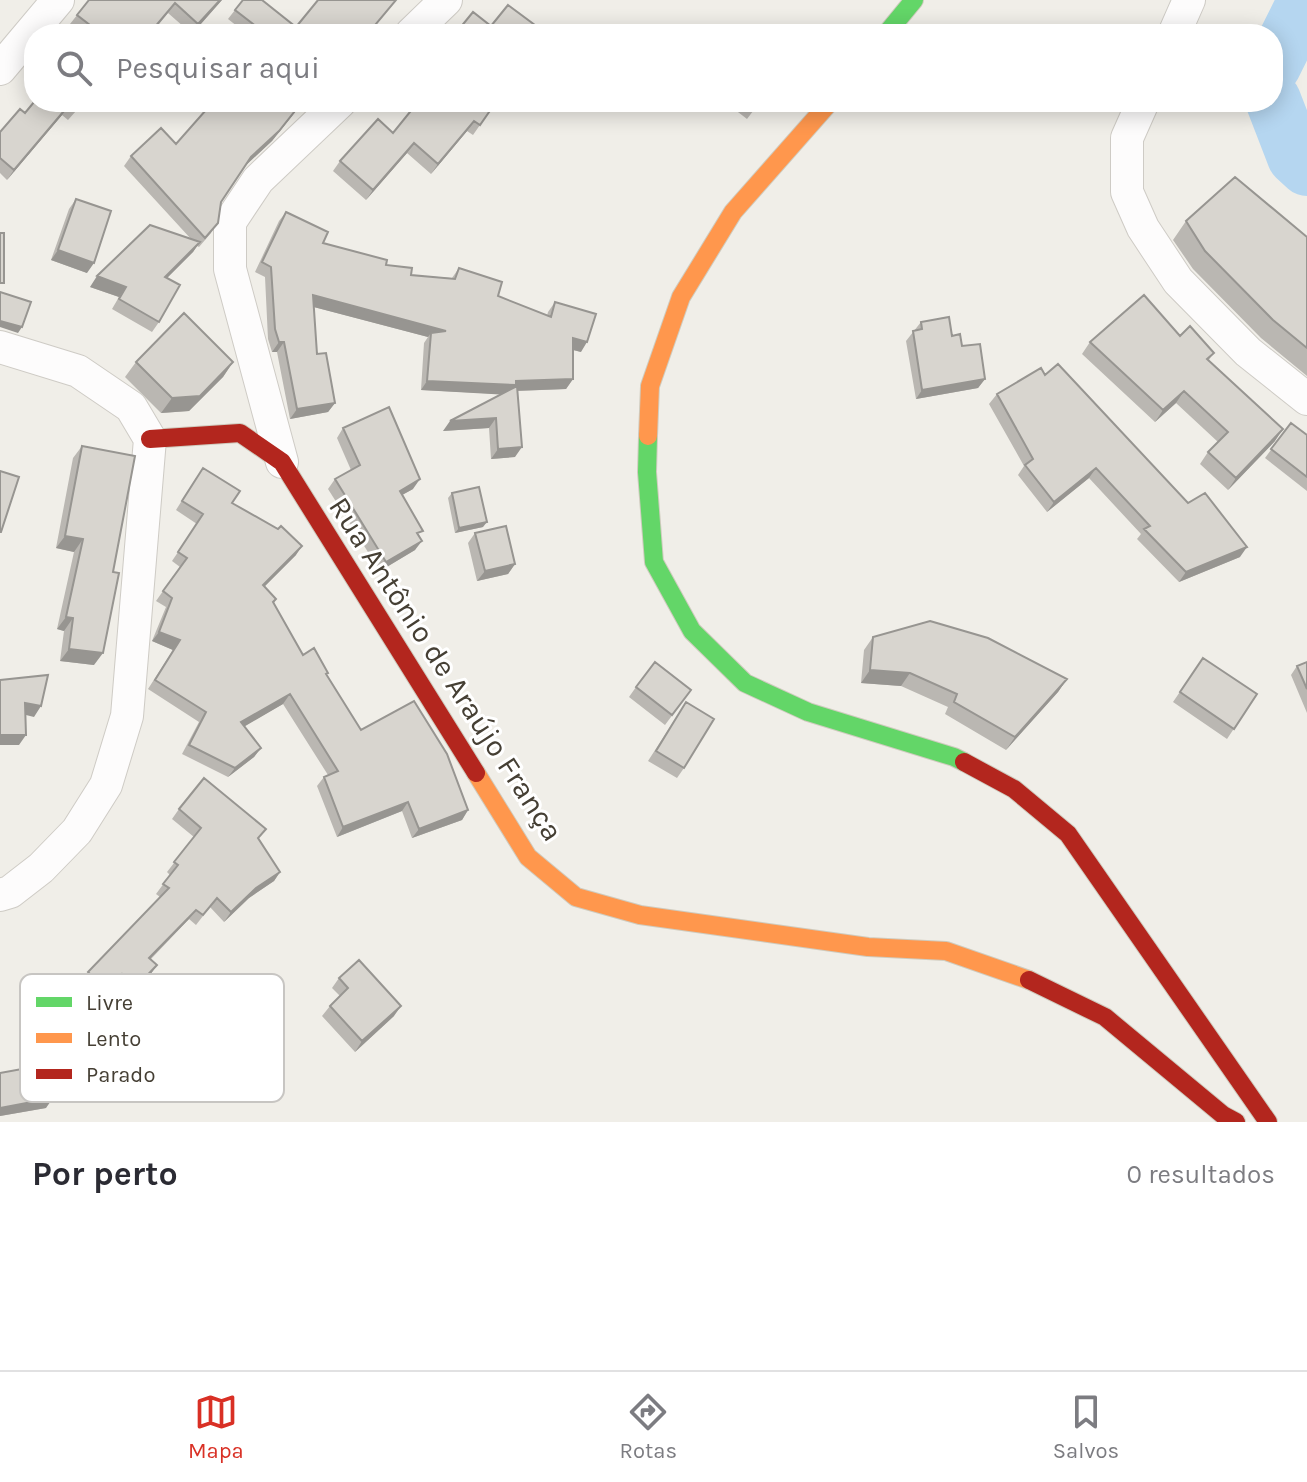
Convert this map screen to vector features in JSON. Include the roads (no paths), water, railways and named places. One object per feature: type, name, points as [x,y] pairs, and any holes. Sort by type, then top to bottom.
[{"type":"main road","points":[[894,24],[914,0]]},
{"type":"main road","points":[[821,112],[733,212],[681,297],[650,386],[647,472],[654,562],[692,631],[745,683],[808,712],[954,757],[1014,789],[1068,834],[1268,1122]]},
{"type":"main road","name":"Rua Antônio de Araújo França","points":[[150,439],[240,433],[282,462],[528,857],[576,897],[640,915],[868,947],[946,951],[1029,980],[1105,1017],[1223,1115],[1236,1122]]},
{"type":"street","points":[[38,24],[58,0]]},
{"type":"street","points":[[421,24],[446,0]]},
{"type":"street","points":[[1178,24],[1189,0]]},
{"type":"street","points":[[0,69],[24,40]]},
{"type":"street","points":[[282,462],[230,269],[230,222],[258,180],[329,112]]},
{"type":"street","points":[[1139,112],[1127,138],[1127,192],[1143,228],[1178,281],[1248,352],[1307,399]]},
{"type":"street","points":[[0,347],[78,371],[131,407],[150,439],[127,716],[106,785],[77,831],[41,868],[10,892],[0,895]]},
{"type":"waterway","points":[[1283,46],[1306,0]]},
{"type":"waterway","points":[[1278,112],[1295,157],[1307,168]]}]
